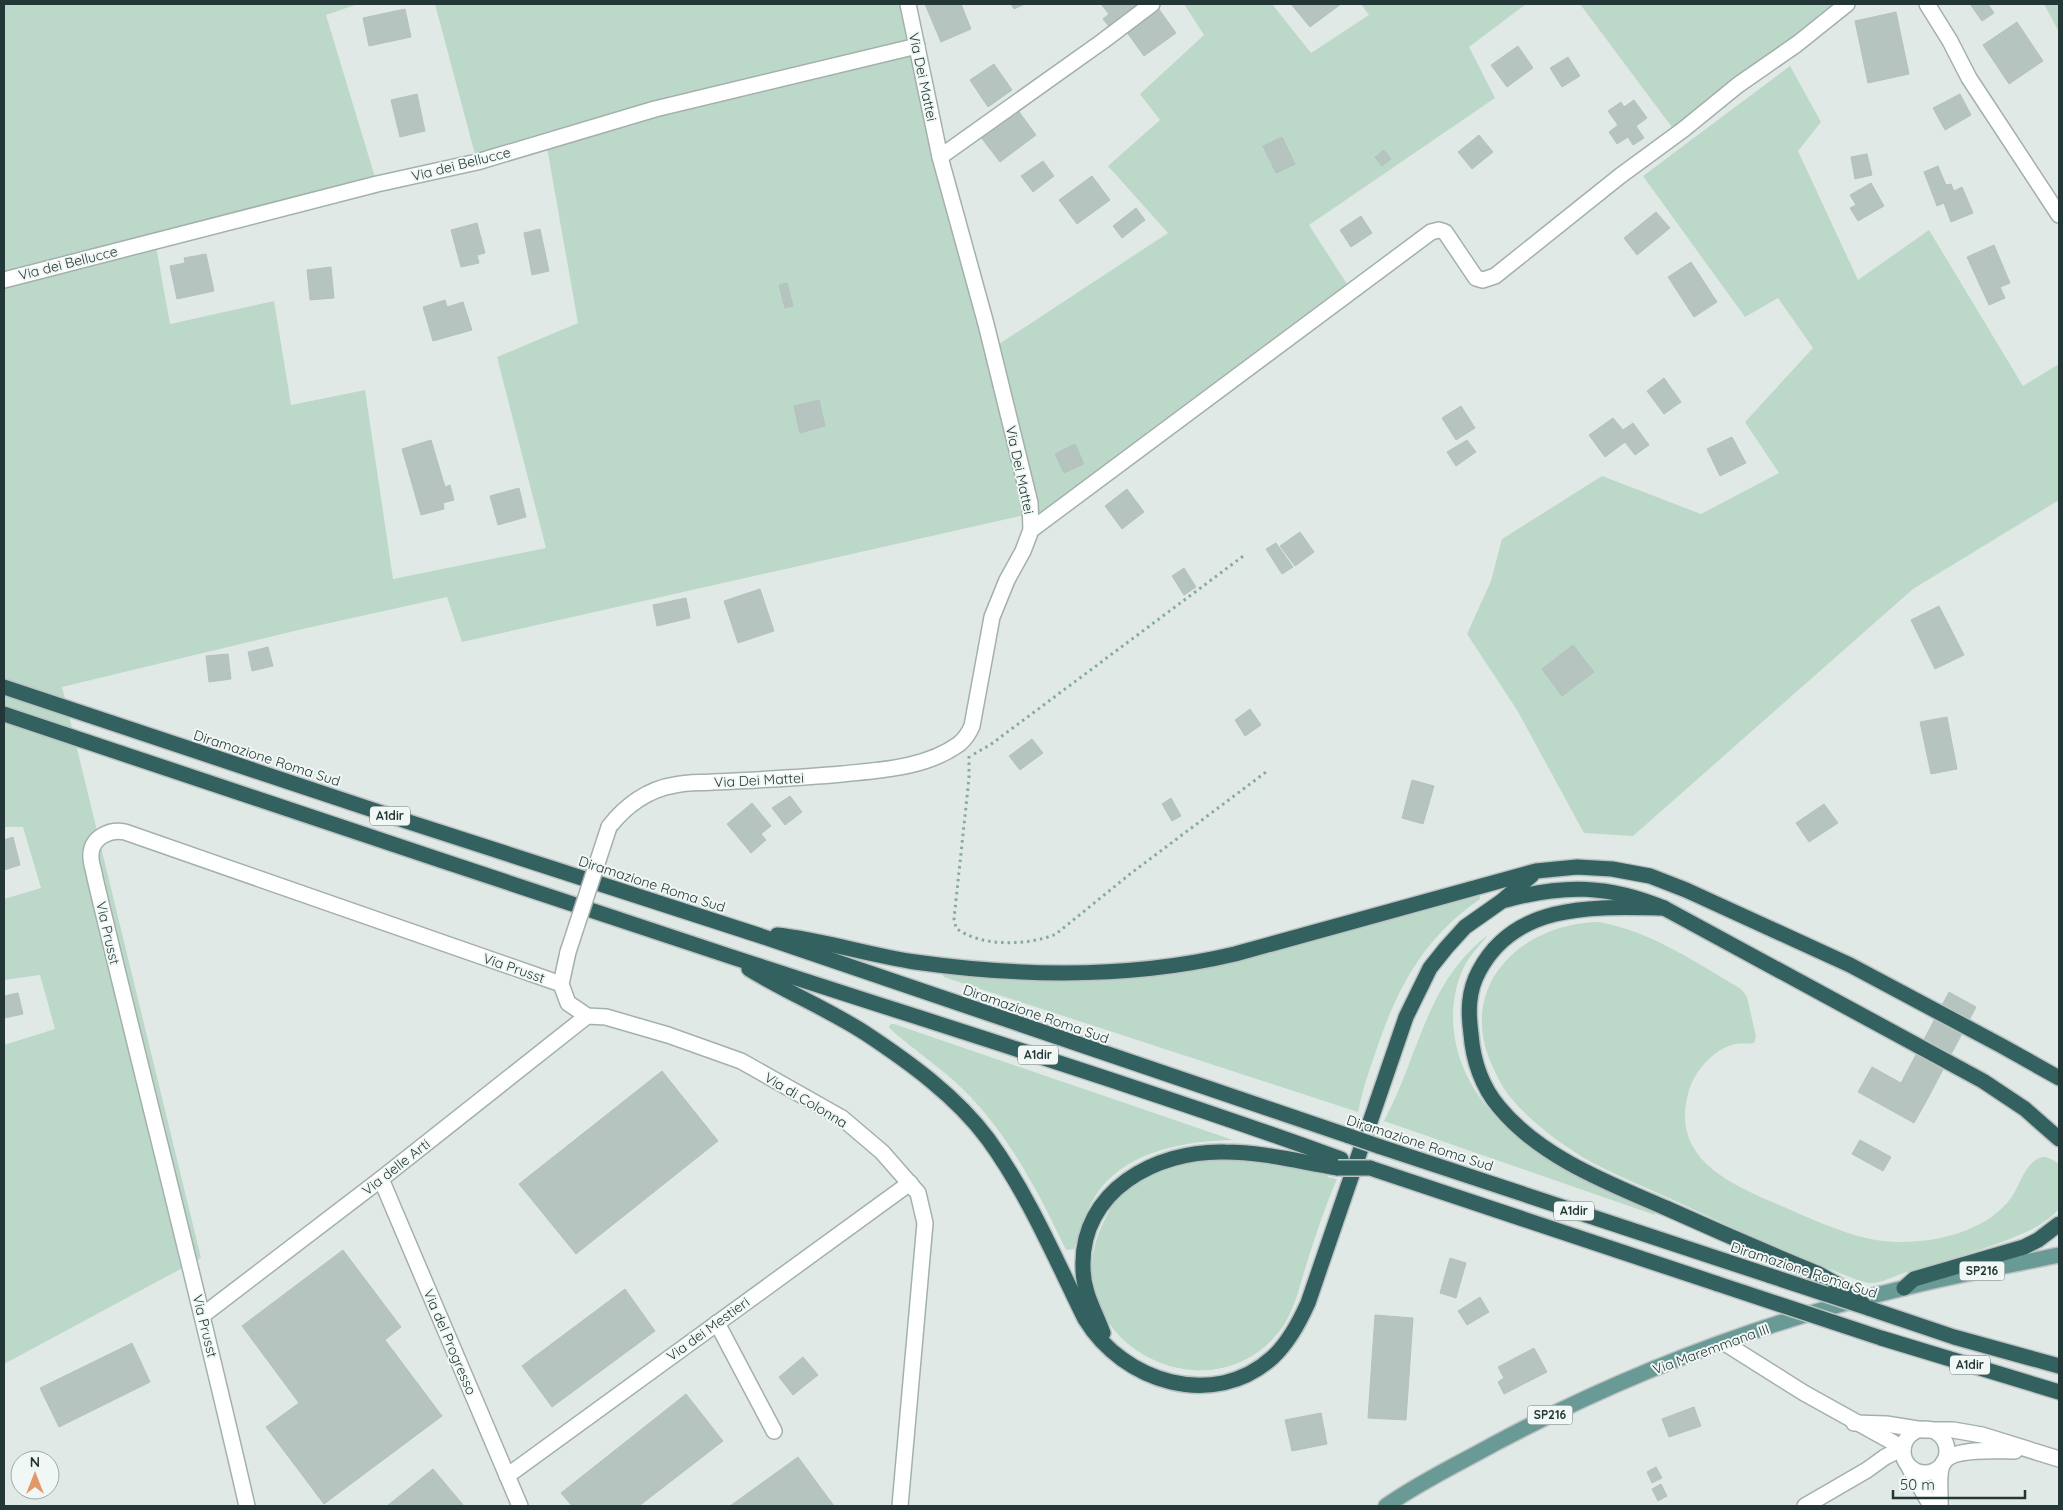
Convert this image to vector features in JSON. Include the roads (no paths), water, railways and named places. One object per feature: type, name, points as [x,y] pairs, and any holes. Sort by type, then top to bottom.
[{"type":"highway","name":"Diramazione Roma Sud","points":[[4,687],[412,823],[758,935],[1378,1146],[1926,1328],[2059,1366]]},
{"type":"highway","name":"A1dir","points":[[4,714],[734,958],[961,1030],[1252,1127],[1339,1164],[1370,1168],[1881,1338],[2059,1392]]},
{"type":"highway","points":[[758,935],[795,937],[914,962],[989,970],[1070,974],[1141,970],[1189,964],[1235,954],[1536,871],[1577,867],[1612,869],[1650,876],[1686,890],[1850,965],[2059,1078]]},
{"type":"highway","points":[[734,958],[756,973],[863,1032],[926,1077],[958,1105],[988,1139],[1024,1196],[1085,1319],[1097,1336],[1106,1344],[1127,1362],[1154,1377],[1175,1383],[1197,1386],[1219,1384],[1241,1377],[1272,1358],[1291,1336],[1308,1303],[1406,1016],[1430,968],[1465,927],[1502,900],[1536,871]]},
{"type":"highway","points":[[1502,900],[1530,893],[1561,889],[1593,889],[1625,894],[1664,908],[1983,1081],[2025,1109],[2059,1139]]},
{"type":"highway","points":[[1664,908],[1615,908],[1554,914],[1522,926],[1499,944],[1480,968],[1470,997],[1471,1038],[1482,1079],[1498,1106],[1514,1123],[1574,1164],[1686,1218],[1810,1270],[1841,1286],[1868,1308]]},
{"type":"highway","points":[[1106,1344],[1086,1291],[1083,1278],[1083,1257],[1090,1228],[1101,1206],[1128,1179],[1171,1158],[1202,1153],[1222,1152],[1266,1155],[1339,1164]]},
{"type":"highway","points":[[1904,1288],[1914,1279],[2024,1247],[2038,1240],[2059,1224]]},
{"type":"main road","name":"Via Maremmana III","points":[[1386,1506],[1465,1460],[1551,1415],[1618,1384],[1723,1342],[1802,1316],[1904,1288],[2059,1255]]},
{"type":"street","name":"Via Dei Mattei","points":[[561,984],[568,952],[609,827],[619,813],[636,800],[674,785],[802,778],[888,769],[927,759],[960,743],[967,736],[972,726],[992,617],[1031,530],[1030,503],[986,324],[940,156],[908,4]]},
{"type":"street","points":[[940,156],[1152,4]]},
{"type":"street","points":[[1031,530],[1431,232],[1439,230],[1444,232],[1476,278],[1482,280],[1495,276],[1620,176],[1684,129],[1738,85],[1797,44],[1847,4]]},
{"type":"street","points":[[1927,4],[1970,78],[2059,215]]},
{"type":"street","name":"Via dei Bellucce","points":[[4,280],[377,184],[477,162],[655,109],[916,46]]},
{"type":"street","name":"Via Prusst","points":[[248,1506],[95,878],[91,855],[92,848],[98,839],[108,832],[125,832],[561,984]]},
{"type":"street","name":"Via di Colonna","points":[[561,984],[568,1003],[588,1016],[606,1017],[668,1035],[741,1062],[842,1118],[882,1152],[918,1193],[925,1223],[900,1506]]},
{"type":"street","name":"Via delle Arti","points":[[203,1315],[381,1179],[588,1016]]},
{"type":"street","name":"Via del Progresso","points":[[381,1179],[520,1506]]},
{"type":"street","name":"Via dei Mestieri","points":[[507,1476],[910,1183]]},
{"type":"street","points":[[717,1323],[774,1431]]},
{"type":"street","points":[[1723,1342],[1854,1423],[1903,1448]]},
{"type":"street","points":[[1854,1423],[1886,1424],[1933,1431],[1944,1441],[1947,1451],[1941,1474],[1940,1506]]},
{"type":"street","points":[[1805,1506],[1903,1448],[1909,1437],[1915,1432],[1924,1430],[1953,1430],[1982,1435],[2059,1459]]},
{"type":"street","points":[[1903,1448],[1905,1460],[1931,1506]]},
{"type":"street","points":[[1867,1470],[1897,1465],[1908,1466],[1917,1472],[1924,1473],[1932,1472],[1950,1457],[1979,1450],[2034,1452]]}]
